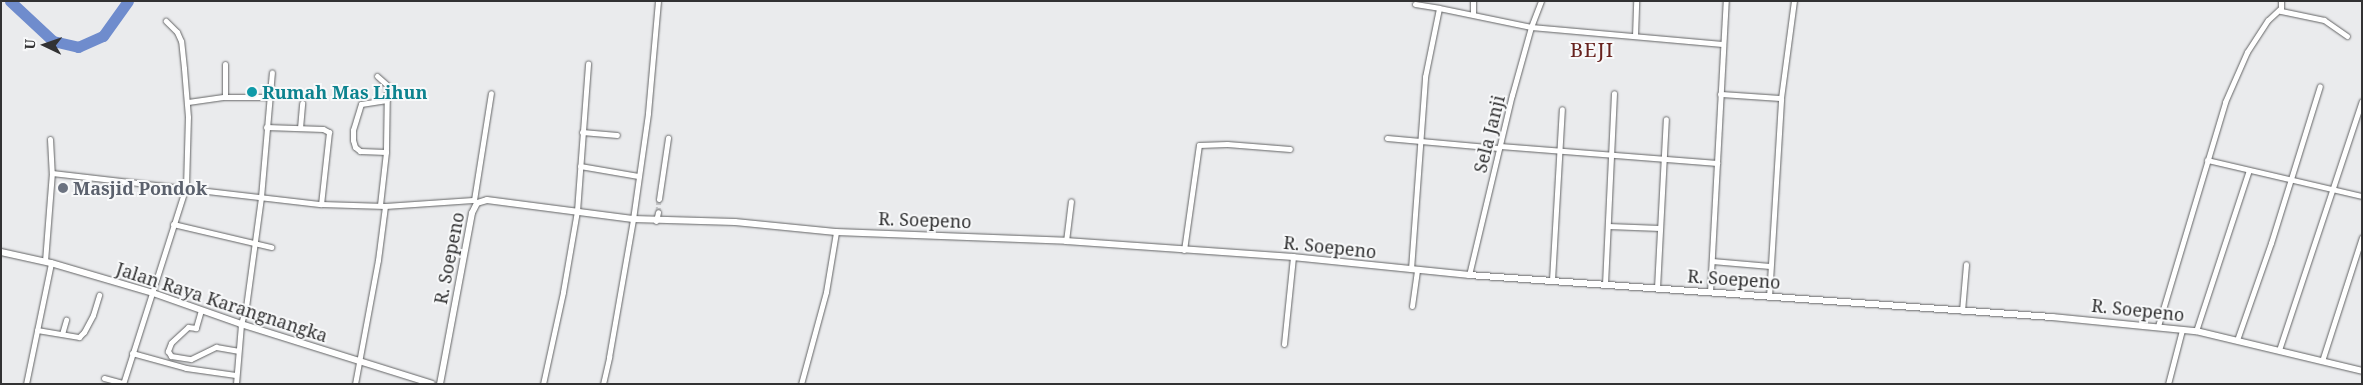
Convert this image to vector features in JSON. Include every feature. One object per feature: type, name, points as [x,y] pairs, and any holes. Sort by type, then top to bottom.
[{"type":"street","points":[[603,384],[633,219],[648,113],[658,1]]},
{"type":"street","points":[[1473,1],[1473,14]]},
{"type":"street","name":"Sela Janji","points":[[1469,275],[1531,27],[1541,1]]},
{"type":"street","points":[[1635,36],[1636,1]]},
{"type":"street","points":[[1710,292],[1722,44],[1726,1]]},
{"type":"street","points":[[1769,297],[1781,98],[1794,1]]},
{"type":"street","points":[[2158,326],[2225,102],[2247,52],[2268,20],[2280,9],[2281,1]]},
{"type":"street","points":[[1415,4],[1531,27],[1722,44]]},
{"type":"street","points":[[1412,306],[1425,77],[1439,8]]},
{"type":"street","points":[[2280,9],[2284,12],[2324,20],[2347,36]]},
{"type":"street","points":[[104,378],[123,383],[186,188],[188,102],[180,41],[177,32],[166,21]]},
{"type":"street","points":[[542,384],[577,210],[588,63]]},
{"type":"street","points":[[225,64],[225,97]]},
{"type":"street","points":[[236,384],[241,324],[246,307],[261,197],[272,72]]},
{"type":"street","points":[[355,384],[378,260],[386,152],[387,85],[377,76]]},
{"type":"street","points":[[2237,340],[2271,242],[2320,86]]},
{"type":"street","points":[[52,173],[321,204],[382,206],[475,201],[491,93]]},
{"type":"street","points":[[1605,284],[1614,93]]},
{"type":"street","points":[[1720,94],[1781,98]]},
{"type":"street","points":[[188,102],[225,97],[270,97]]},
{"type":"street","points":[[386,152],[360,151],[355,147],[353,130],[361,104],[387,100]]},
{"type":"street","points":[[2279,350],[2362,101]]},
{"type":"street","points":[[300,128],[302,103]]},
{"type":"street","points":[[1552,280],[1562,109]]},
{"type":"street","points":[[1657,288],[1666,119]]},
{"type":"street","points":[[266,127],[323,129],[329,132],[321,204]]},
{"type":"street","points":[[582,132],[617,135]]},
{"type":"street","points":[[659,199],[668,138]]},
{"type":"street","points":[[1387,138],[1717,163]]},
{"type":"street","points":[[26,384],[48,262],[52,173],[50,139]]},
{"type":"street","points":[[1184,250],[1199,145],[1227,144],[1290,150]]},
{"type":"street","points":[[2207,160],[2362,196]]},
{"type":"street","points":[[580,166],[638,176]]},
{"type":"street","points":[[2196,331],[2249,170]]},
{"type":"street","name":"R. Soepeno","points":[[440,384],[475,201],[487,200],[656,221],[736,222],[836,232],[1066,240],[1293,258],[1469,275],[2158,326],[2196,331],[2237,340],[2362,371]]},
{"type":"street","points":[[1066,240],[1071,201]]},
{"type":"street","points":[[656,221],[658,212]]},
{"type":"street","points":[[173,224],[272,247]]},
{"type":"street","points":[[1608,226],[1660,228]]},
{"type":"street","points":[[801,384],[826,292],[836,232]]},
{"type":"street","points":[[2322,361],[2362,237]]},
{"type":"street","name":"Jalan Raya Karangnangka","points":[[1,252],[48,262],[153,293],[241,324],[432,384]]},
{"type":"street","points":[[1284,344],[1293,258]]},
{"type":"street","points":[[1712,260],[1770,266]]},
{"type":"street","points":[[1962,311],[1966,264]]},
{"type":"street","points":[[37,330],[79,337],[84,332],[99,295]]},
{"type":"street","points":[[201,310],[196,328],[188,327],[171,343],[168,351],[170,356],[191,359],[216,347],[238,351]]},
{"type":"street","points":[[62,334],[66,320]]},
{"type":"street","points":[[2168,384],[2182,330]]},
{"type":"street","points":[[132,353],[186,368],[236,375]]},
{"type":"street","points":[[2351,369],[2362,364]]},
{"type":"waterway","points":[[10,1],[53,41],[78,47],[103,36],[128,1]]},
{"type":"tunnel","points":[[658,212],[659,199]]},
{"type":"place","name":"Rumah Mas Lihun","points":[[252,92]]},
{"type":"place","name":"Masjid Pondok","points":[[63,188]]},
{"type":"district","name":"BEJI","points":[[1592,49]]}]
